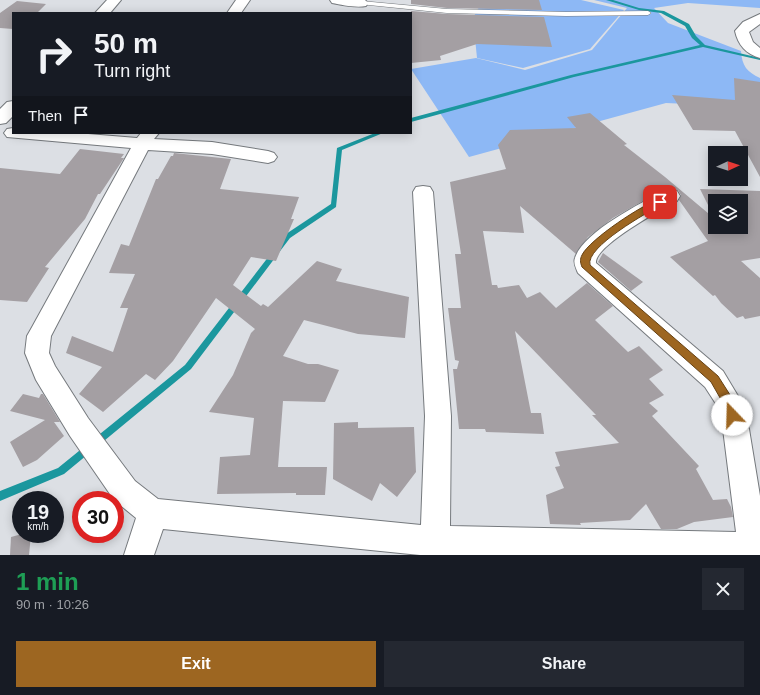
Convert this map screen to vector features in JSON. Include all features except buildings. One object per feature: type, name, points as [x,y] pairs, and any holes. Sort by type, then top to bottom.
[{"type":"street","points":[[103,12],[114,0]]},
{"type":"street","points":[[235,12],[244,0]]},
{"type":"street","points":[[337,0],[361,5]]},
{"type":"street","points":[[760,18],[748,25],[742,31],[744,40],[748,46],[760,53]]},
{"type":"street","points":[[0,119],[12,107]]},
{"type":"street","points":[[0,132],[12,133]]},
{"type":"street","points":[[40,134],[146,138],[268,158]]},
{"type":"street","points":[[146,138],[40,336],[37,353],[45,372],[99,456],[125,491],[153,513],[435,548],[755,550],[736,429],[728,401],[714,379],[586,267],[584,261],[586,255],[601,240],[628,220],[670,196]]},
{"type":"street","points":[[423,192],[438,416],[435,548]]},
{"type":"street","points":[[139,555],[153,513]]},
{"type":"lane","points":[[361,5],[465,12],[566,14],[648,13]]},
{"type":"shaded area","points":[[483,0],[581,0],[624,10],[590,49],[523,68],[477,58],[473,18]]},
{"type":"shaded area","points":[[594,0],[760,0],[760,8],[688,3],[654,8],[668,23],[741,51],[746,68],[760,78],[760,125],[709,105],[666,103],[469,157],[412,71],[412,69],[476,58],[525,70],[592,50],[627,8]]},
{"type":"waterway","points":[[608,0],[639,9],[662,12],[687,25],[694,37],[703,46]]},
{"type":"waterway","points":[[412,120],[573,76],[703,46]]},
{"type":"waterway","points":[[703,46],[760,59]]},
{"type":"waterway","points":[[0,496],[61,471],[188,367],[288,236],[334,205],[339,149],[377,134]]},
{"type":"route","points":[[660,202],[628,220],[601,240],[586,255],[584,261],[586,267],[714,379],[728,401],[732,415]]}]
